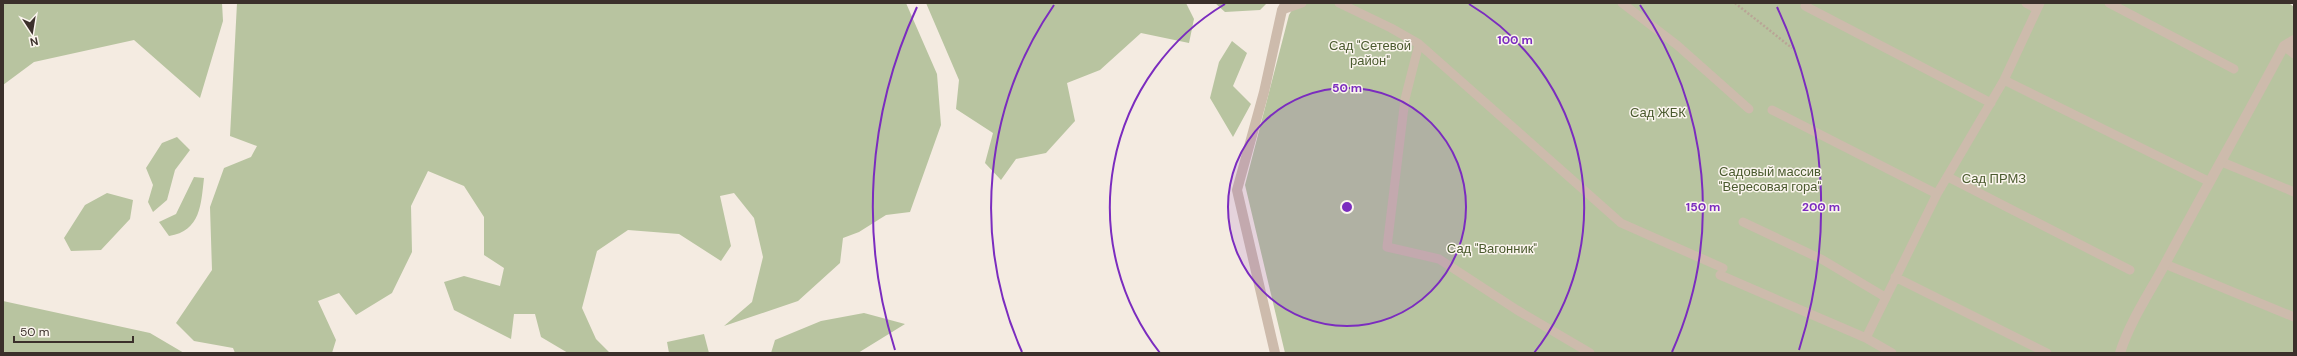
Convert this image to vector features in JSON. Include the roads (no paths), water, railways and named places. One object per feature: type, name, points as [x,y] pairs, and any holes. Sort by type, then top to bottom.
[{"type":"street","points":[[1275,353],[1237,190],[1264,92],[1284,6]]},
{"type":"street","points":[[2120,353],[2126,331],[2165,264],[2185,224],[2222,162],[2284,46],[2294,40]]},
{"type":"lane","points":[[1284,6],[1302,3]]},
{"type":"lane","points":[[1339,3],[1391,28],[1419,44],[1621,224],[1866,338],[1892,353]]},
{"type":"lane","points":[[1622,3],[1677,45],[1749,109]]},
{"type":"lane","points":[[1866,338],[1937,194],[2004,80],[2039,6],[2026,3]]},
{"type":"lane","points":[[2109,3],[2234,69]]},
{"type":"lane","points":[[1806,6],[1991,103]]},
{"type":"lane","points":[[1419,44],[1405,99],[1387,248],[1439,259],[1517,310],[1590,353]]},
{"type":"lane","points":[[2284,46],[2294,54]]},
{"type":"lane","points":[[2004,80],[2210,182]]},
{"type":"lane","points":[[1772,110],[1937,194]]},
{"type":"lane","points":[[2222,162],[2294,192]]},
{"type":"lane","points":[[1948,177],[2130,270]]},
{"type":"lane","points":[[1743,222],[1823,260],[1885,297]]},
{"type":"lane","points":[[2165,264],[2294,317]]},
{"type":"lane","points":[[1895,277],[2047,353]]},
{"type":"park label","name":"Сад \"Сетевой район\"","points":[[1370,52]]},
{"type":"park label","name":"Сад ЖБК","points":[[1658,112]]},
{"type":"park label","name":"Садовый массив \"Вересовая гора\"","points":[[1770,178]]},
{"type":"park label","name":"Сад ПРМЗ","points":[[1994,178]]},
{"type":"park label","name":"Сад \"Вагонник\"","points":[[1492,248]]}]
